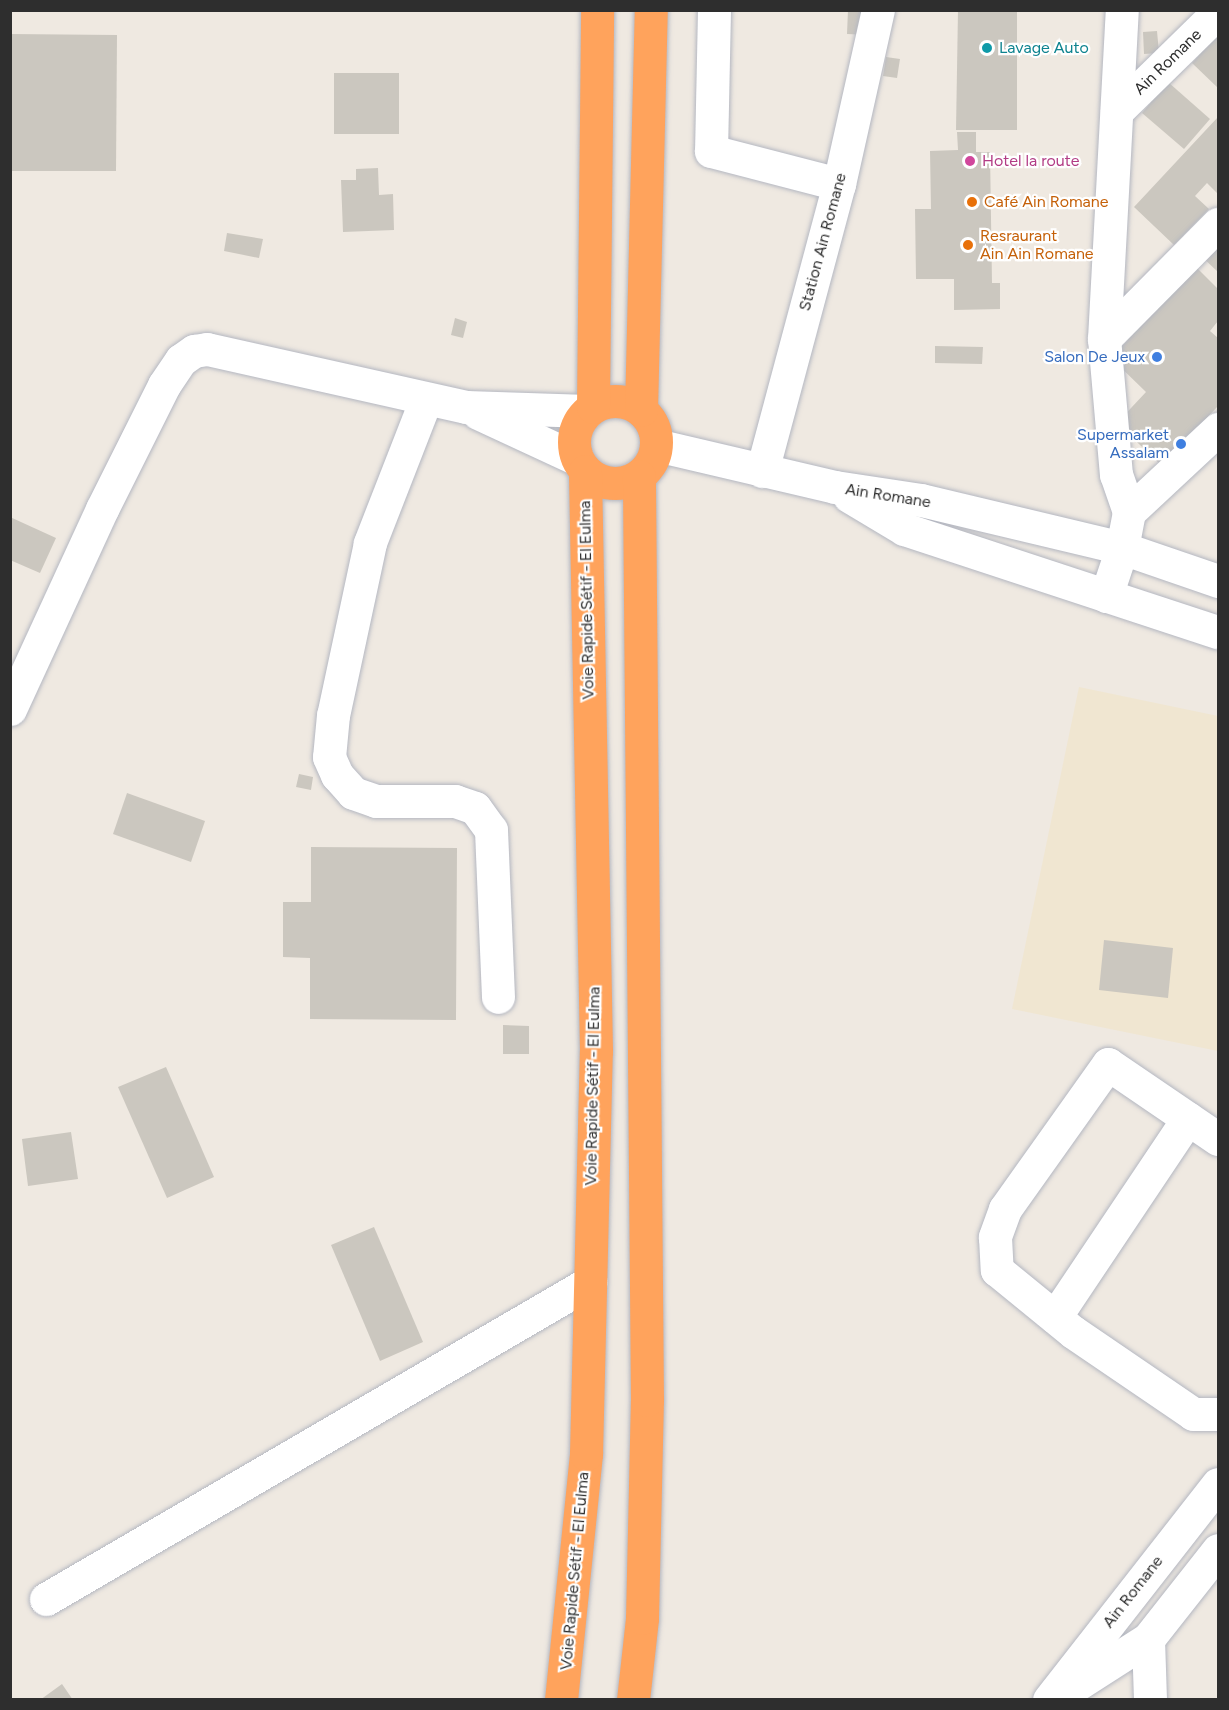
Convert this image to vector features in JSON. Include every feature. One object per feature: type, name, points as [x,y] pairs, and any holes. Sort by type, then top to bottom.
[{"type":"highway","points":[[591,409],[597,10]]},
{"type":"highway","points":[[641,410],[612,401],[591,409],[578,424],[573,442],[581,465],[594,478],[617,484],[639,476],[648,467],[656,446],[655,432],[641,410],[651,10]]},
{"type":"highway","name":"Voie Rapide Sétif - El Eulma","points":[[561,1700],[586,1454],[596,1051],[581,465]]},
{"type":"highway","points":[[633,1700],[642,1618],[648,1400],[639,476]]},
{"type":"street","points":[[714,10],[711,151],[839,184]]},
{"type":"street","name":"Station Ain Romane","points":[[762,471],[839,184],[878,10]]},
{"type":"street","name":"Ain Romane","points":[[1122,10],[1104,339],[1116,475],[1129,512]]},
{"type":"street","name":"Ain Romane","points":[[1117,111],[1218,12]]},
{"type":"street","points":[[1104,339],[1218,224]]},
{"type":"street","points":[[10,709],[102,509],[164,385],[182,360],[194,351],[207,349],[466,407],[591,409]]},
{"type":"street","points":[[426,399],[370,543],[332,724],[329,757],[337,775],[353,793],[376,801],[455,801],[476,808],[491,830],[498,997]]},
{"type":"street","points":[[466,407],[581,465]]},
{"type":"street","points":[[1106,596],[1122,548],[1129,512],[1218,429]]},
{"type":"street","points":[[656,446],[835,487]]},
{"type":"street","name":"Ain Romane","points":[[835,487],[921,500],[1122,548],[1218,581]]},
{"type":"street","name":"Ain Romane","points":[[835,487],[904,529],[1218,632]]},
{"type":"street","points":[[1218,1139],[1108,1064],[1005,1209],[995,1237],[997,1270],[1055,1317],[1193,1414],[1218,1414]]},
{"type":"street","points":[[1055,1317],[1188,1118]]},
{"type":"street","points":[[46,1599],[590,1282]]},
{"type":"street","name":"Ain Romane","points":[[1049,1700],[1218,1485]]},
{"type":"street","name":"Ain Romane","points":[[1053,1700],[1148,1639],[1218,1550]]},
{"type":"street","points":[[1148,1639],[1150,1700]]},
{"type":"shaded area","points":[[1079,687],[1218,716],[1218,1051],[1012,1009]]},
{"type":"building","points":[[848,10],[871,10],[870,35],[847,34]]},
{"type":"building","name":"Lavage Auto","points":[[958,10],[1017,10],[1017,130],[956,130]]},
{"type":"building","points":[[1157,31],[1159,53],[1144,54],[1143,32]]},
{"type":"building","points":[[10,34],[117,35],[116,171],[10,171]]},
{"type":"building","points":[[1218,34],[1218,88],[1192,63]]},
{"type":"building","points":[[886,57],[900,59],[897,78],[883,76]]},
{"type":"building","points":[[334,73],[399,73],[399,134],[334,134]]},
{"type":"building","points":[[1168,82],[1210,119],[1184,149],[1142,113]]},
{"type":"building","points":[[1218,117],[1218,194],[1207,183],[1195,196],[1209,209],[1174,245],[1134,207]]},
{"type":"building","points":[[957,132],[976,132],[976,152],[990,152],[992,283],[1000,283],[1000,309],[954,310],[954,279],[916,279],[915,209],[931,209],[930,151],[958,150]]},
{"type":"building","points":[[378,168],[379,195],[393,194],[394,230],[343,232],[341,180],[356,180],[356,169]]},
{"type":"building","points":[[227,233],[263,239],[259,258],[224,251]]},
{"type":"building","points":[[1218,240],[1218,272],[1200,255]]},
{"type":"building","points":[[1196,267],[1218,289],[1218,321],[1210,331],[1218,338],[1218,406],[1162,466],[1117,423],[1146,392],[1111,358]]},
{"type":"building","points":[[455,318],[467,322],[463,338],[451,335]]},
{"type":"building","points":[[935,346],[983,347],[982,364],[935,363]]},
{"type":"building","points":[[10,517],[56,538],[40,573],[10,560]]},
{"type":"building","points":[[299,774],[313,777],[311,790],[296,787]]},
{"type":"building","points":[[127,793],[205,821],[191,862],[113,834]]},
{"type":"building","points":[[311,847],[457,848],[456,1020],[310,1019],[310,958],[283,957],[283,902],[311,902]]},
{"type":"building","points":[[1104,940],[1173,948],[1168,998],[1099,990]]},
{"type":"building","points":[[503,1025],[529,1026],[529,1054],[503,1054]]},
{"type":"building","points":[[166,1067],[214,1177],[167,1198],[118,1087]]},
{"type":"building","points":[[71,1132],[78,1179],[28,1186],[22,1139]]},
{"type":"building","points":[[374,1227],[423,1342],[380,1361],[331,1245]]},
{"type":"building","points":[[62,1684],[73,1700],[40,1700]]},
{"type":"place","name":"Lavage Auto","points":[[987,48]]},
{"type":"place","name":"Hotel la route","points":[[970,161]]},
{"type":"place","name":"Café Ain Romane","points":[[972,202]]},
{"type":"place","name":"Resraurant Ain Ain Romane","points":[[968,245]]},
{"type":"place","name":"Salon De Jeux","points":[[1157,357]]},
{"type":"place","name":"Supermarket Assalam","points":[[1181,444]]}]
